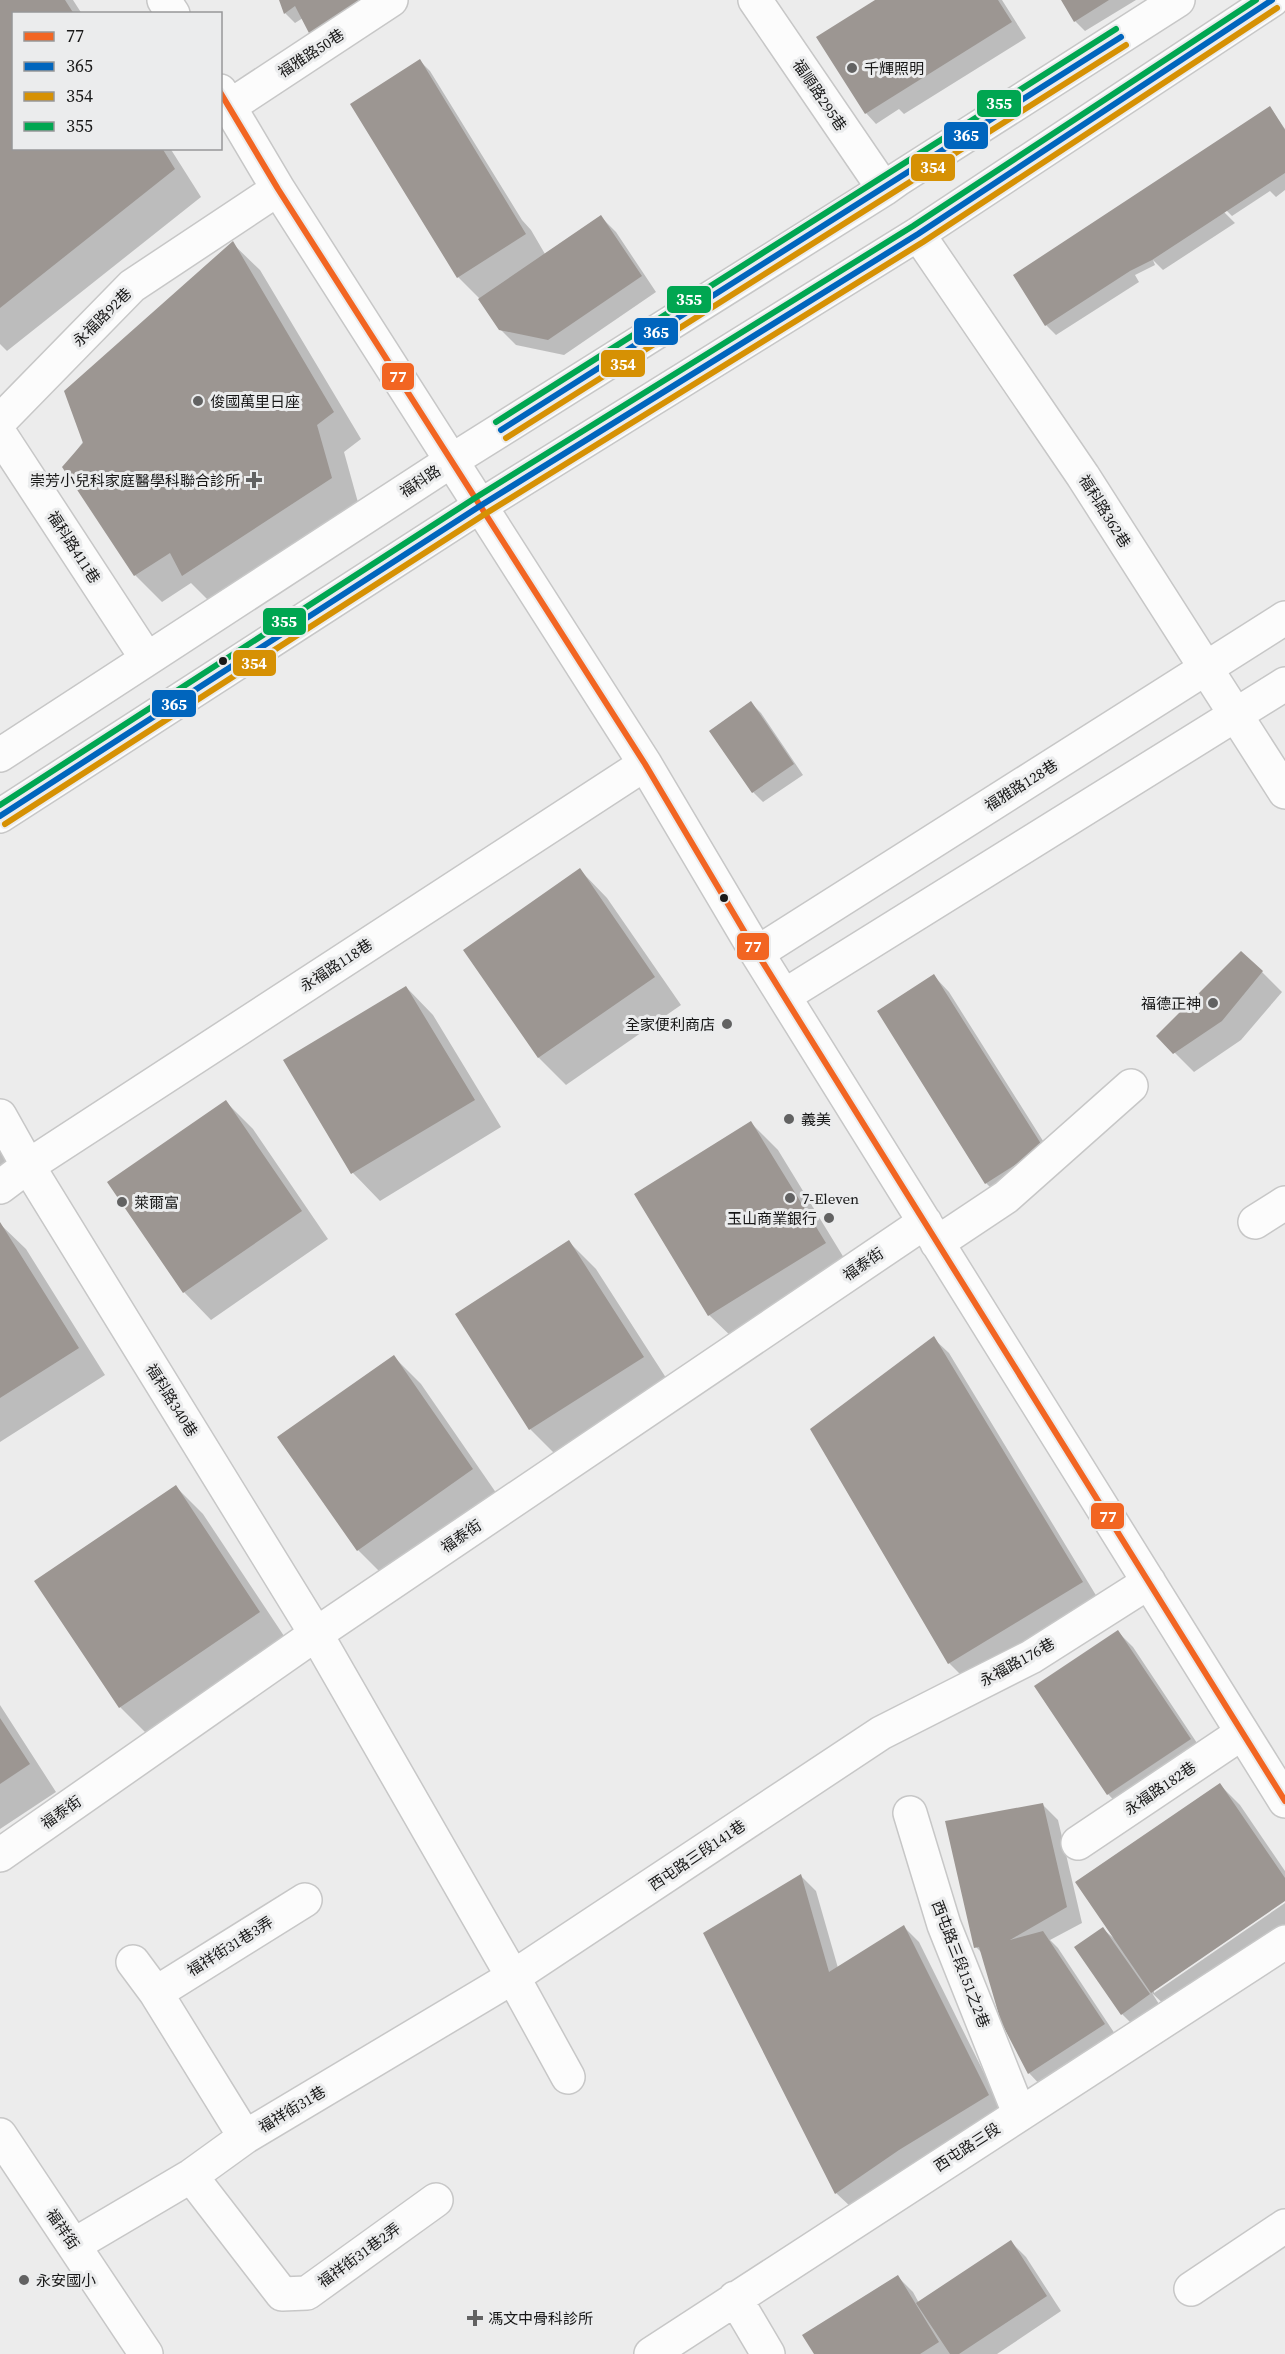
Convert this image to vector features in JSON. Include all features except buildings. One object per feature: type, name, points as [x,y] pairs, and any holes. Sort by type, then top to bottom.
[{"type":"street","name":"福雅路50巷","points":[[225,99],[391,0]]},
{"type":"street","name":"福順路295巷","points":[[756,0],[884,189]]},
{"type":"street","name":"福科路","points":[[0,756],[451,461],[884,189],[1178,0]]},
{"type":"street","points":[[0,816],[480,506],[918,234],[1272,0]]},
{"type":"street","points":[[225,99],[278,189],[645,764],[757,953],[1285,1801]]},
{"type":"street","name":"永福路92巷","points":[[0,421],[132,286],[278,189]]},
{"type":"street","name":"福科路362巷","points":[[918,234],[1083,476],[1204,669],[1285,792]]},
{"type":"street","name":"福科路411巷","points":[[0,434],[147,660]]},
{"type":"street","name":"福雅路128巷","points":[[757,953],[1285,618]]},
{"type":"street","points":[[784,996],[1285,684]]},
{"type":"street","name":"永福路118巷","points":[[28,1166],[645,764]]},
{"type":"street","name":"福泰街","points":[[0,1855],[316,1635],[931,1232],[1006,1197],[1131,1086]]},
{"type":"street","name":"福科路340巷","points":[[0,1116],[28,1166],[316,1635]]},
{"type":"street","points":[[0,1187],[28,1166]]},
{"type":"street","points":[[1255,1222],[1285,1203]]},
{"type":"street","name":"永福路176巷","points":[[881,1733],[1031,1657],[1149,1582]]},
{"type":"street","points":[[316,1635],[568,2077]]},
{"type":"street","name":"西屯路三段141巷","points":[[513,1977],[881,1733]]},
{"type":"street","name":"永福路182巷","points":[[1078,1843],[1242,1733]]},
{"type":"street","name":"西屯路三段151之2巷","points":[[910,1813],[944,1925],[1019,2113]]},
{"type":"street","name":"福祥街31巷3弄","points":[[156,1993],[305,1900]]},
{"type":"street","name":"西屯路三段","points":[[651,2354],[1285,1942]]},
{"type":"street","points":[[133,1962],[156,1993],[245,2137]]},
{"type":"street","name":"福祥街31巷","points":[[74,2245],[191,2176],[245,2137],[513,1977]]},
{"type":"street","name":"福祥街","points":[[0,2135],[146,2354]]},
{"type":"street","name":"福祥街31巷2弄","points":[[191,2176],[282,2294],[307,2293],[436,2200]]},
{"type":"street","points":[[1191,2289],[1285,2226]]},
{"type":"street","points":[[735,2298],[768,2354]]},
{"type":"transit line","name":"355","points":[[0,805],[475,498],[913,226],[1256,0]]},
{"type":"transit line","name":"365","points":[[0,816],[480,506],[918,234],[1272,0]]},
{"type":"transit line","name":"354","points":[[5,824],[485,514],[923,242],[1277,8]]},
{"type":"transit line","name":"355","points":[[496,422],[1116,29]]},
{"type":"transit line","name":"365","points":[[501,430],[1121,37]]},
{"type":"transit line","name":"354","points":[[506,438],[1126,45]]},
{"type":"transit line","name":"77","points":[[222,95],[278,189],[645,764],[757,953],[1285,1801]]},
{"type":"place","name":"千輝照明","points":[[852,68]]},
{"type":"place","name":"俊國萬里日座","points":[[198,401]]},
{"type":"place","name":"崇芳小兒科家庭醫學科聯合診所","points":[[254,480]]},
{"type":"place","name":"福德正神","points":[[1213,1003]]},
{"type":"place","name":"全家便利商店","points":[[727,1024]]},
{"type":"place","name":"義美","points":[[789,1119]]},
{"type":"place","name":"7-Eleven","points":[[790,1198]]},
{"type":"place","name":"萊爾富","points":[[122,1202]]},
{"type":"place","name":"玉山商業銀行","points":[[829,1218]]},
{"type":"place","name":"永安國小","points":[[24,2280]]},
{"type":"place","name":"馮文中骨科診所","points":[[475,2318]]}]
